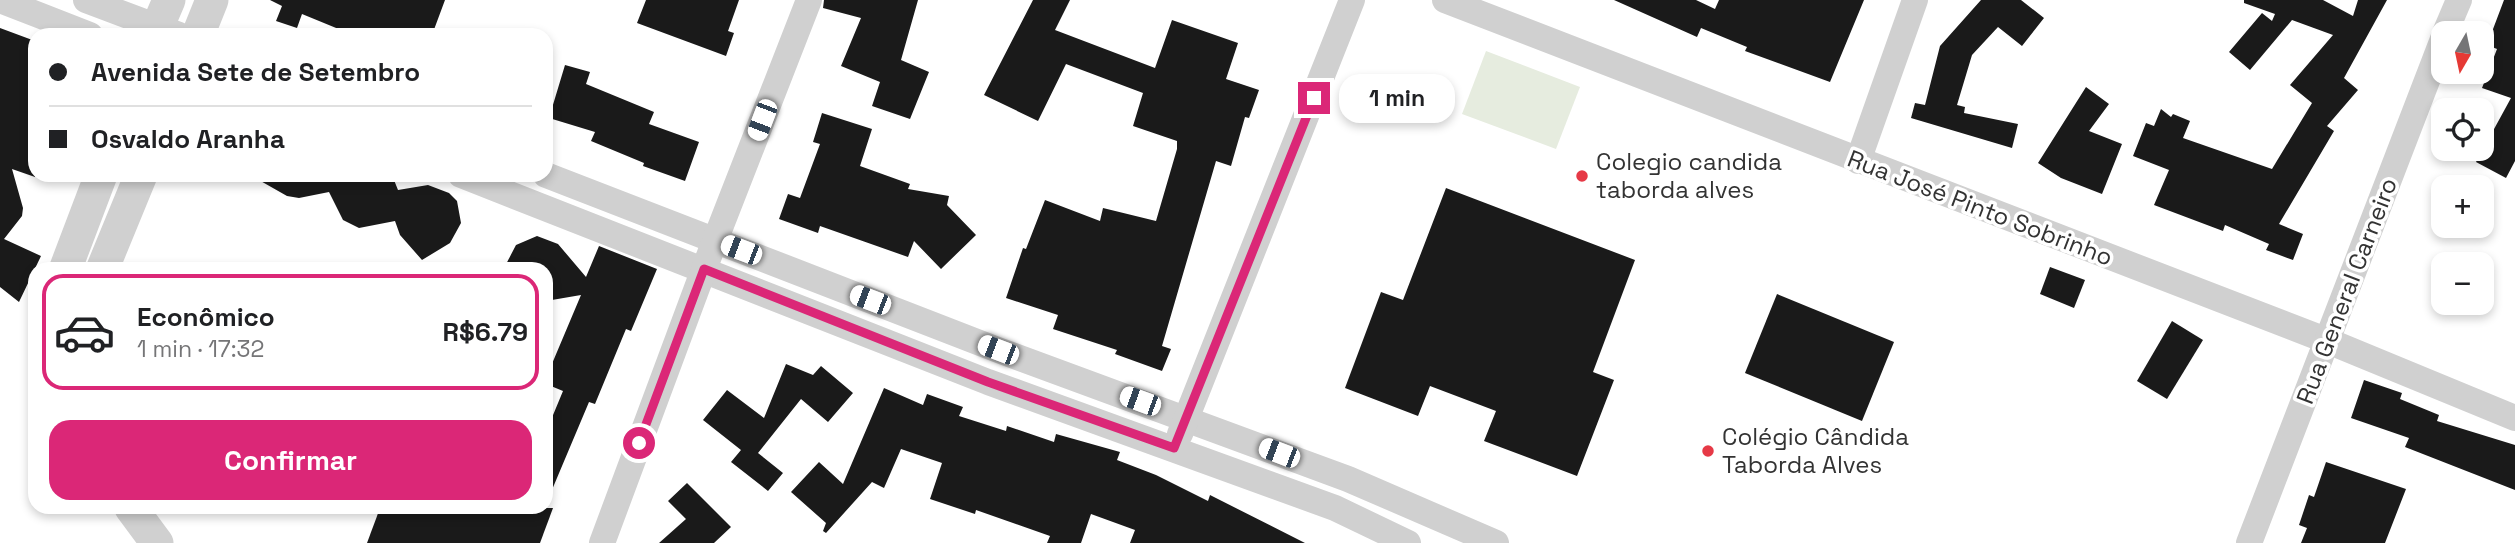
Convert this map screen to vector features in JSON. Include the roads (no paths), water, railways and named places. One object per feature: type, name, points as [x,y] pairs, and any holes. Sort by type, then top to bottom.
[{"type":"street","points":[[86,0],[165,24]]},
{"type":"street","points":[[201,28],[212,0]]},
{"type":"street","points":[[602,543],[715,240],[809,0]]},
{"type":"street","points":[[1174,448],[1352,0]]},
{"type":"street","name":"Rua José Pinto Sobrinho","points":[[1445,0],[2328,341],[2515,418]]},
{"type":"street","points":[[1858,161],[1915,0]]},
{"type":"street","points":[[2450,21],[2459,0]]},
{"type":"street","points":[[10,2],[73,28]]},
{"type":"street","name":"Rua General Carneiro","points":[[2249,543],[2431,71]]},
{"type":"street","points":[[553,177],[998,350],[1348,479],[1496,543]]},
{"type":"street","points":[[68,262],[97,182]]},
{"type":"street","points":[[105,262],[138,182]]},
{"type":"street","points":[[479,182],[988,382],[1335,508],[1408,543]]},
{"type":"street","points":[[988,382],[998,350]]},
{"type":"street","points":[[1335,508],[1348,479]]},
{"type":"street","points":[[135,514],[157,543]]},
{"type":"place","name":"Colegio candida taborda alves","points":[[1582,176]]},
{"type":"place","name":"Colégio Cândida Taborda Alves","points":[[1708,451]]}]
